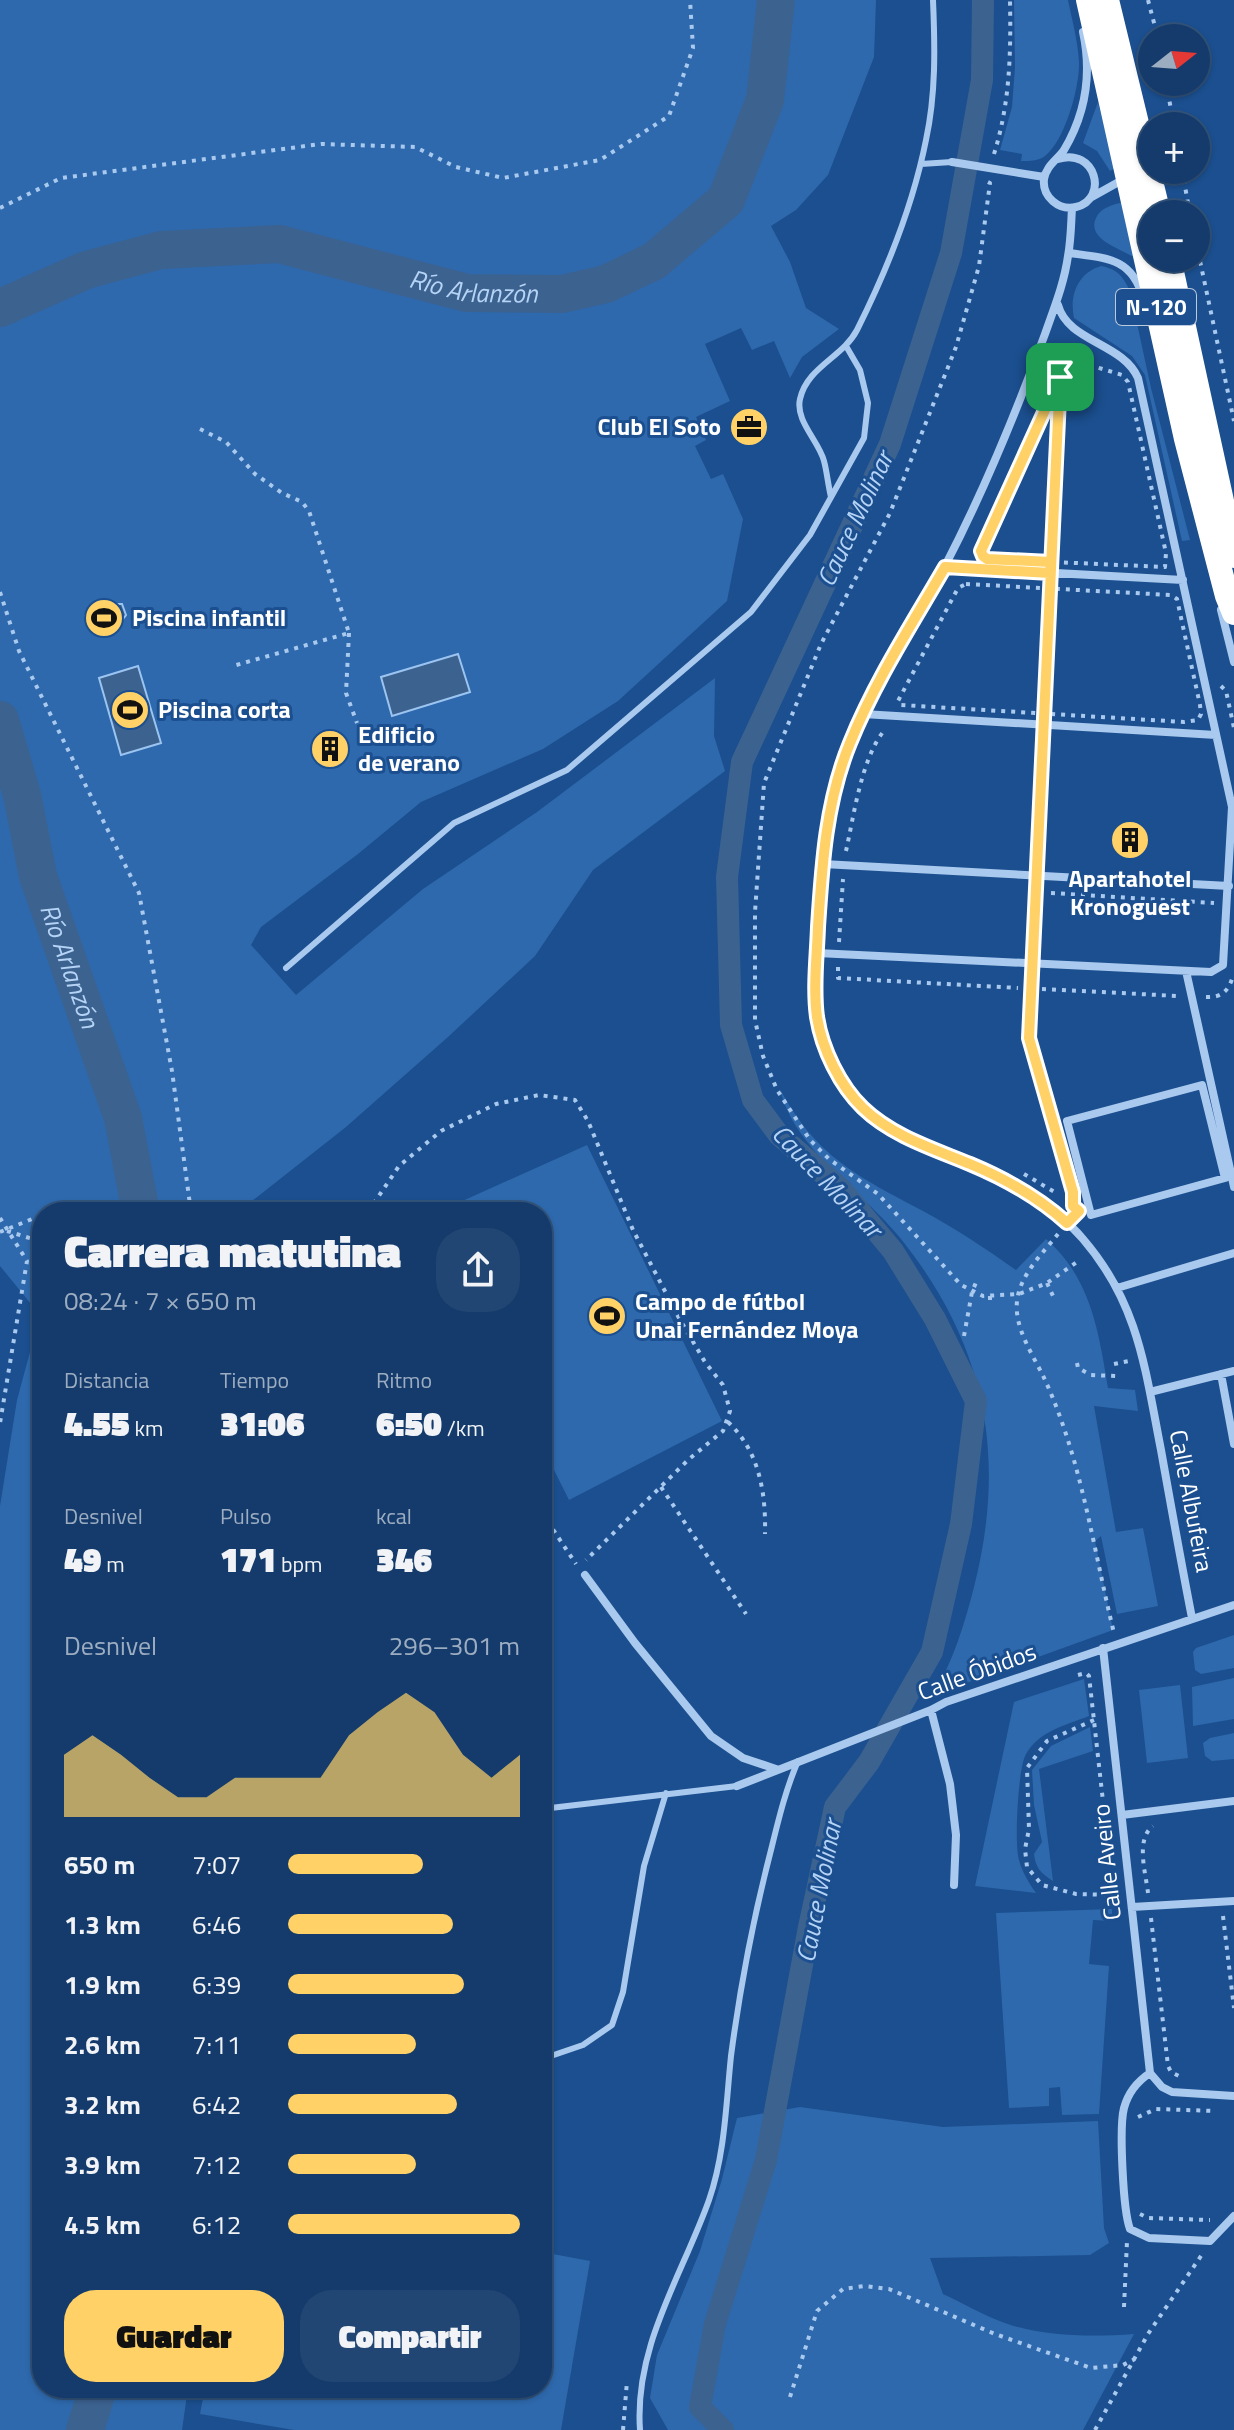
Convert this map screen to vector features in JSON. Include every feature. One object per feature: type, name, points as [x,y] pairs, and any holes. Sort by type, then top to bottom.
[{"type":"highway","name":"N-120","points":[[1088,0],[1186,439],[1234,613]]},
{"type":"highway","points":[[1107,0],[1156,200]]},
{"type":"highway","name":"N-120","points":[[1172,272],[1234,556]]},
{"type":"street","points":[[1058,159],[1076,123],[1087,91],[1089,72],[1082,25]]},
{"type":"street","points":[[1115,33],[1113,66],[1126,122]]},
{"type":"street","points":[[1090,198],[1095,177],[1087,163],[1073,157],[1052,163],[1044,177],[1050,199],[1072,208],[1090,198],[1127,177],[1133,160],[1132,150]]},
{"type":"street","points":[[952,162],[1044,177]]},
{"type":"street","name":"Calle Albufeira","points":[[1072,208],[1069,253],[1058,304],[1004,440],[945,567],[863,714],[838,777],[823,864],[815,991],[818,1020],[832,1063],[865,1111],[897,1132],[1029,1193],[1082,1238],[1117,1288],[1141,1345],[1192,1618]]},
{"type":"street","points":[[1069,253],[1110,259],[1121,264],[1137,283],[1145,308]]},
{"type":"street","points":[[817,953],[1211,972],[1220,969],[1225,960],[1232,807],[1135,371],[1127,361],[1064,320],[1058,304]]},
{"type":"street","points":[[1149,323],[1234,662]]},
{"type":"street","points":[[1045,332],[1070,325]]},
{"type":"street","points":[[1060,377],[1029,1038],[1073,1192],[1073,1206]]},
{"type":"street","points":[[945,567],[1183,580]]},
{"type":"street","points":[[863,714],[1216,735]]},
{"type":"street","points":[[823,864],[1229,886]]},
{"type":"street","points":[[1186,971],[1234,1187]]},
{"type":"street","points":[[1202,1085],[1225,1178],[1091,1215],[1067,1121],[1202,1085]]},
{"type":"street","points":[[1117,1288],[1234,1253]]},
{"type":"street","points":[[1150,1392],[1234,1371]]},
{"type":"street","points":[[1221,1374],[1234,1444]]},
{"type":"street","points":[[585,1575],[635,1643],[711,1736],[743,1758],[777,1770]]},
{"type":"street","name":"Calle Óbidos","points":[[737,1786],[946,1702],[1234,1605]]},
{"type":"street","name":"Calle Aveiro","points":[[1103,1648],[1150,2073]]},
{"type":"street","points":[[931,1710],[950,1784],[956,1835],[954,1885]]},
{"type":"street","points":[[1122,1815],[1234,1801]]},
{"type":"street","points":[[1132,1907],[1234,1901]]},
{"type":"street","points":[[1234,2096],[1172,2092],[1162,2087],[1150,2073],[1132,2090],[1124,2107],[1125,2208],[1132,2232],[1149,2238],[1210,2241],[1234,2216]]},
{"type":"lane","points":[[831,497],[824,458],[800,412],[800,398],[812,375],[846,346],[855,334],[897,238],[921,164],[933,90],[933,0]]},
{"type":"lane","points":[[921,164],[952,162]]},
{"type":"lane","points":[[286,968],[454,823],[567,770],[751,612],[810,535],[864,438],[868,403],[860,370],[846,346]]},
{"type":"lane","points":[[640,2430],[640,2388],[653,2335],[719,2169],[741,1984],[785,1795],[798,1761]]},
{"type":"lane","points":[[552,1808],[737,1786]]},
{"type":"lane","points":[[552,2056],[583,2045],[612,2025],[623,1992],[644,1866],[666,1793]]},
{"type":"path","points":[[0,208],[61,178],[321,144],[415,147],[456,167],[503,178],[600,160],[669,116],[693,48],[690,0]]},
{"type":"path","points":[[994,154],[1009,86],[1010,0]]},
{"type":"path","points":[[1148,0],[1154,24]]},
{"type":"path","points":[[890,513],[956,347],[979,266],[990,183]]},
{"type":"path","points":[[1202,272],[1234,421]]},
{"type":"path","points":[[1060,377],[981,551],[983,556],[987,559],[1165,567],[1167,564],[1128,382],[1122,375],[1070,359]]},
{"type":"path","points":[[200,429],[226,442],[255,474],[282,493],[302,502],[309,511],[349,633],[346,693],[357,723]]},
{"type":"path","points":[[0,592],[19,651],[139,893],[172,1071],[190,1202]]},
{"type":"path","points":[[233,666],[349,633]]},
{"type":"path","points":[[856,853],[846,852],[851,827],[862,780],[883,732]]},
{"type":"path","points":[[1035,892],[1205,902],[1215,903],[1218,909]]},
{"type":"path","points":[[830,980],[838,978]]},
{"type":"path","points":[[375,1202],[399,1166],[441,1131],[496,1104],[539,1095],[575,1100],[588,1121],[633,1230],[705,1362],[723,1385],[730,1411],[723,1431],[688,1460],[579,1567],[552,1528]]},
{"type":"path","points":[[1022,1172],[1051,1188],[1073,1206]]},
{"type":"path","points":[[0,1218],[27,1261],[0,1423]]},
{"type":"path","points":[[0,1232],[32,1220]]},
{"type":"path","points":[[1067,1223],[1033,1265],[1019,1294],[1018,1320],[1047,1384],[1083,1488],[1116,1643]]},
{"type":"path","points":[[7,1231],[32,1239]]},
{"type":"path","points":[[1019,1294],[1047,1283],[1077,1262]]},
{"type":"path","points":[[964,1336],[977,1280]]},
{"type":"path","points":[[1047,1283],[1053,1296]]},
{"type":"path","points":[[990,1296],[990,1306]]},
{"type":"path","points":[[1077,1363],[1078,1368],[1091,1375],[1117,1376]]},
{"type":"path","points":[[728,1422],[745,1438],[762,1485],[766,1503],[765,1534]]},
{"type":"path","points":[[661,1487],[746,1614]]},
{"type":"path","points":[[1067,1678],[1082,1673],[1089,1676],[1094,1720],[1114,1898],[1076,1894],[1042,1885],[1027,1867],[1027,1768],[1047,1741],[1094,1720]]},
{"type":"path","points":[[1161,1823],[1147,1831],[1143,1839],[1168,2066],[1185,2079]]},
{"type":"path","points":[[1221,1901],[1234,2008]]},
{"type":"path","points":[[1133,2123],[1136,2118],[1156,2109],[1220,2111]]},
{"type":"path","points":[[1135,2208],[1148,2218],[1214,2220]]},
{"type":"path","points":[[1095,2430],[1148,2334],[1210,2241]]},
{"type":"path","points":[[1124,2307],[1126,2254]]},
{"type":"path","points":[[790,2397],[817,2311],[843,2289],[864,2286],[889,2289],[995,2334],[1091,2368],[1123,2365],[1135,2359]]},
{"type":"path","points":[[623,2430],[628,2378]]},
{"type":"shaded area","points":[[0,0],[876,0],[874,57],[828,175],[796,210],[771,226],[790,262],[806,308],[839,329],[802,357],[790,378],[774,341],[752,350],[741,328],[705,344],[730,401],[696,417],[706,440],[695,446],[711,479],[723,474],[743,519],[727,601],[618,701],[543,749],[421,802],[261,927],[251,945],[296,995],[423,889],[537,812],[715,678],[714,736],[725,771],[593,870],[535,956],[346,1127],[251,1202],[32,1202],[32,1305],[0,1266]]},
{"type":"shaded area","points":[[1014,0],[1068,0],[1078,54],[1077,85],[1065,126],[1052,149],[1042,158],[1031,161],[1021,161],[1022,154],[1000,150],[1012,107]]},
{"type":"shaded area","points":[[1098,102],[1115,168],[1110,171],[1097,151],[1083,143]]},
{"type":"shaded area","points":[[1123,202],[1137,259],[1101,238],[1094,226],[1100,212]]},
{"type":"shaded area","points":[[1101,266],[1119,274],[1130,291],[1190,540],[1182,541],[1145,375],[1132,356],[1074,318],[1073,301],[1077,286],[1086,274]]},
{"type":"shaded area","name":"Piscina infantil","points":[[122,604],[126,615],[123,619],[113,620],[99,628],[88,624],[85,616],[93,607]]},
{"type":"shaded area","points":[[458,654],[470,692],[392,716],[381,677]]},
{"type":"shaded area","name":"Piscina corta","points":[[138,666],[161,743],[121,755],[99,678]]},
{"type":"shaded area","points":[[780,1089],[809,1132],[841,1163],[982,1246],[1016,1270],[1046,1239],[1061,1254],[1083,1289],[1090,1308],[1108,1388],[1135,1390],[1138,1411],[1094,1406],[1116,1532],[1143,1528],[1158,1606],[1117,1614],[1101,1536],[1095,1541],[1113,1630],[933,1695],[962,1629],[984,1539],[988,1448],[982,1404],[970,1361],[953,1320],[930,1279],[886,1222],[832,1169],[800,1132]]},
{"type":"shaded area","name":"Campo de fútbol Unai Fernández Moya","points":[[587,1145],[722,1421],[569,1500],[552,1466],[552,1202],[460,1202]]},
{"type":"shaded area","points":[[32,1345],[32,2398],[187,2398],[182,2430],[0,2430],[0,1506],[17,1400]]},
{"type":"shaded area","points":[[1234,1635],[1234,1668],[1201,1674],[1195,1670],[1193,1652],[1196,1648]]},
{"type":"shaded area","points":[[1234,1678],[1234,1719],[1193,1726],[1192,1687]]},
{"type":"shaded area","points":[[1084,1679],[1089,1716],[1046,1734],[1031,1746],[1023,1762],[1018,1806],[1018,1852],[1022,1869],[1036,1893],[975,1886],[1014,1702]]},
{"type":"shaded area","points":[[1180,1685],[1188,1758],[1147,1763],[1139,1690]]},
{"type":"shaded area","points":[[1090,1727],[1093,1751],[1039,1769],[1053,1881],[1040,1870],[1034,1854],[1042,1842],[1034,1805],[1032,1770],[1051,1746]]},
{"type":"shaded area","points":[[1234,1733],[1234,1759],[1212,1761],[1205,1756],[1203,1743],[1210,1738]]},
{"type":"shaded area","points":[[1112,1909],[1112,1921],[1093,1920],[1089,1964],[1109,1966],[1099,2114],[1062,2115],[1060,2087],[1049,2088],[1049,2106],[1009,2108],[996,1913]]},
{"type":"shaded area","points":[[800,2107],[943,2127],[1098,2121],[1104,2228],[1109,2243],[1090,2255],[930,2258],[943,2294],[997,2320],[1020,2328],[1052,2333],[1086,2336],[1134,2334],[1083,2430],[668,2430],[650,2398],[657,2355],[700,2251],[737,2118]]},
{"type":"shaded area","points":[[552,2254],[590,2261],[561,2430],[294,2430],[200,2414],[203,2398],[552,2398]]},
{"type":"waterway","name":"Río Arlanzón","points":[[0,308],[86,270],[161,250],[279,244],[467,293],[562,294],[606,284],[654,261],[726,200],[765,100],[776,0]]},
{"type":"waterway","name":"Cauce Molinar","points":[[723,2430],[700,2407],[715,2324],[766,2160],[809,1927],[835,1807],[869,1762],[932,1652],[961,1524],[976,1401],[935,1319],[893,1251],[842,1190],[779,1135],[753,1100],[731,1025],[727,877],[742,762],[890,444],[951,253],[982,80],[983,0]]},
{"type":"waterway","name":"Río Arlanzón","points":[[0,720],[22,795],[38,876],[123,1118],[139,1202]]},
{"type":"waterway","name":"Río Arlanzón","points":[[85,2430],[95,2398]]},
{"type":"place","name":"Club El Soto","points":[[749,427]]},
{"type":"place","name":"Piscina infantil","points":[[104,618]]},
{"type":"place","name":"Piscina corta","points":[[130,710]]},
{"type":"place","name":"Edificio de verano","points":[[330,749]]},
{"type":"place","name":"Apartahotel Kronoguest","points":[[1130,840]]},
{"type":"place","name":"Campo de fútbol Unai Fernández Moya","points":[[607,1316]]},
{"type":"route","points":[[1060,377],[1029,1038],[1073,1192],[1073,1206],[1079,1211],[1067,1223],[1029,1193],[971,1164],[924,1146],[865,1111],[832,1063],[818,1020],[815,991],[823,864],[834,794],[849,744],[879,683],[945,567],[1050,573],[1051,562],[987,559],[981,551],[1060,377]]}]
